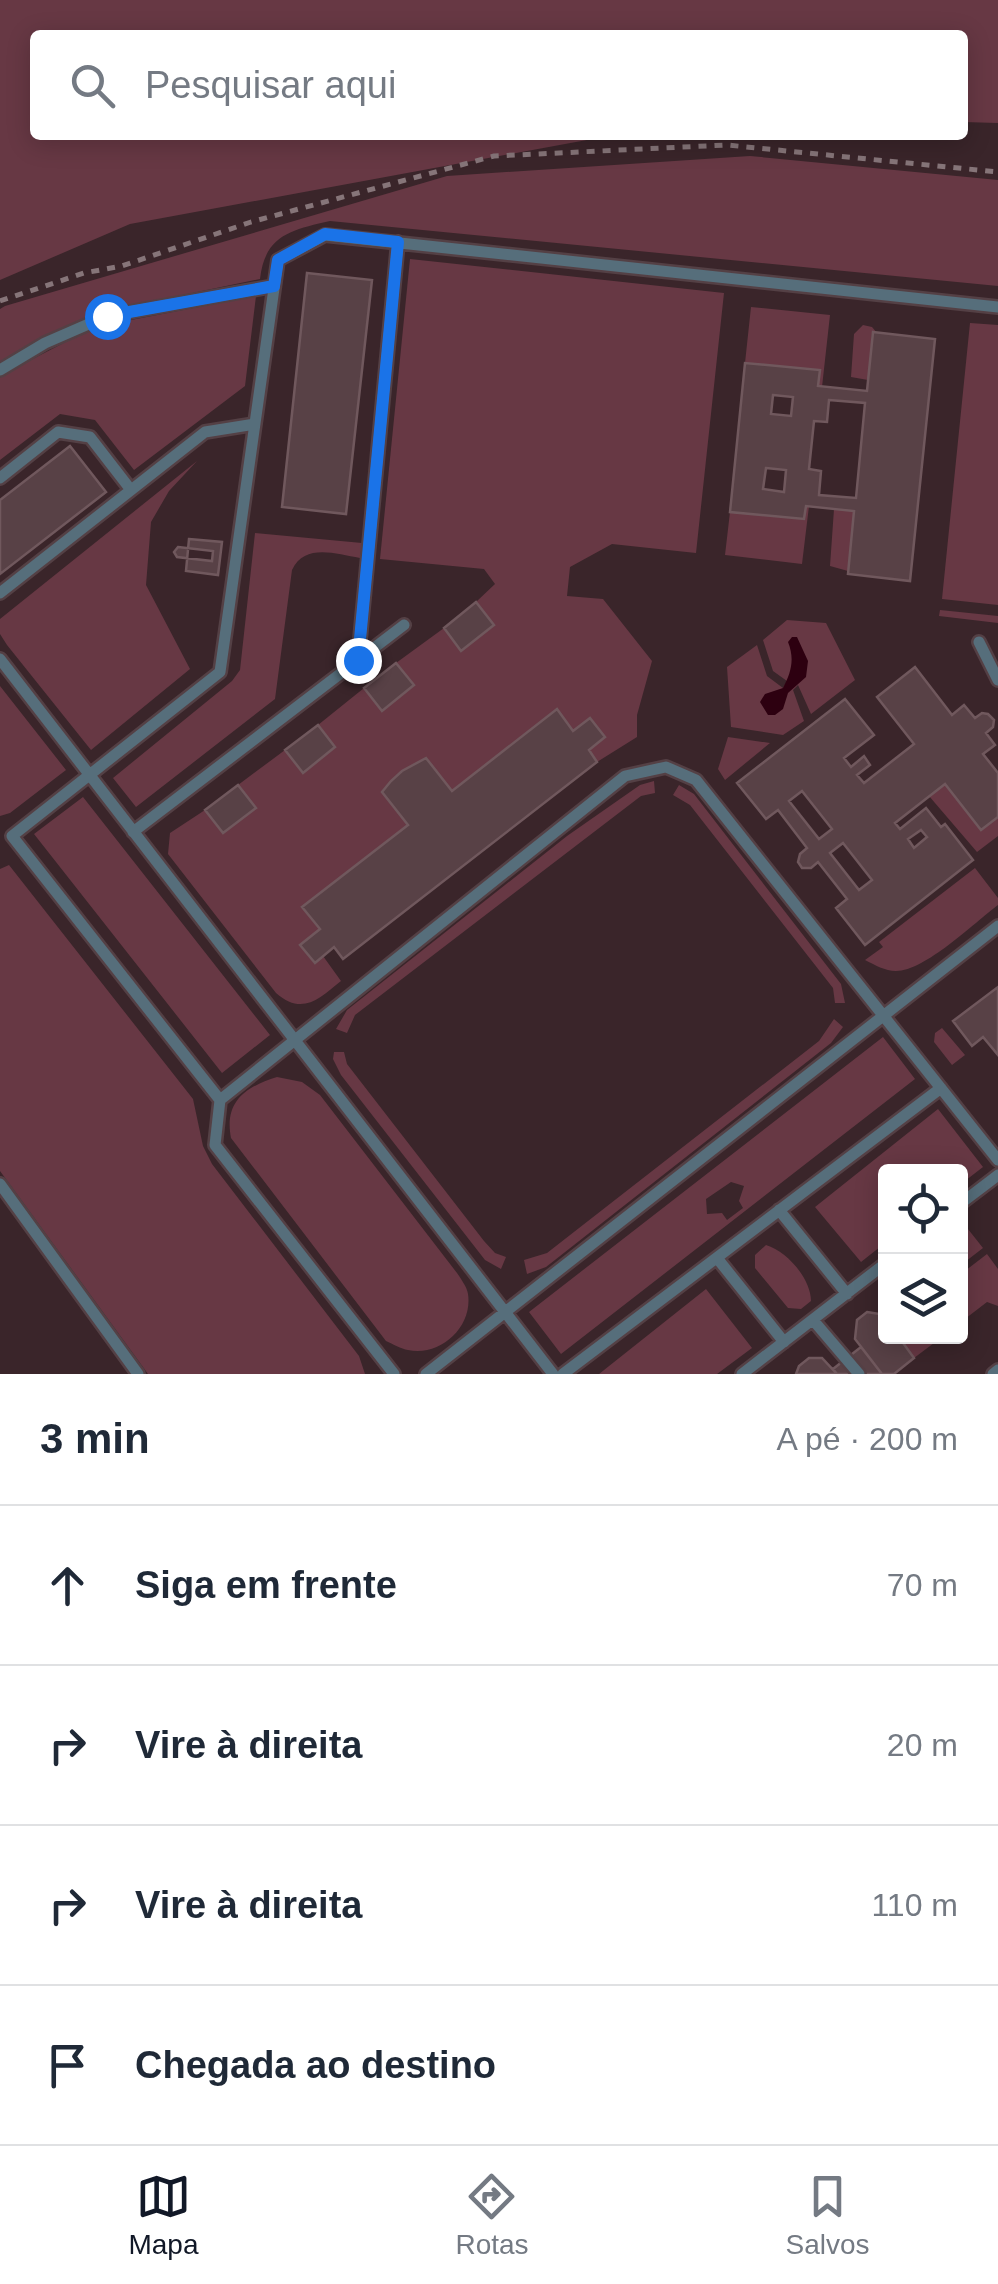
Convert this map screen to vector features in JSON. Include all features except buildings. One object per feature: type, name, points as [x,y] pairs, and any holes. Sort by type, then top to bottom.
[{"type":"lane","points":[[220,1100],[6,836],[220,672],[278,260],[325,234],[998,307]]},
{"type":"lane","points":[[358,660],[398,242]]},
{"type":"lane","points":[[0,370],[107,316],[274,286]]},
{"type":"lane","points":[[0,593],[204,432],[255,424]]},
{"type":"lane","points":[[0,478],[58,432],[90,437],[131,490]]},
{"type":"lane","points":[[133,832],[404,625]]},
{"type":"lane","points":[[980,642],[998,680]]},
{"type":"lane","points":[[0,659],[554,1374]]},
{"type":"lane","points":[[394,1374],[215,1145],[220,1100],[625,776],[666,767],[696,780],[998,1160]]},
{"type":"lane","points":[[426,1374],[998,926]]},
{"type":"lane","points":[[563,1374],[941,1088]]},
{"type":"lane","points":[[968,1199],[996,1180]]},
{"type":"lane","points":[[0,1184],[138,1374]]},
{"type":"lane","points":[[779,1210],[847,1294]]},
{"type":"lane","points":[[717,1258],[784,1342]]},
{"type":"lane","points":[[742,1374],[878,1269]]},
{"type":"lane","points":[[814,1320],[859,1374]]},
{"type":"path","points":[[0,302],[251,222],[494,156],[727,145],[998,172]]},
{"type":"shaded area","points":[[0,0],[998,0],[998,123],[968,122],[968,30],[30,30],[30,140],[587,140],[130,224],[0,280]]},
{"type":"shaded area","points":[[750,156],[998,180],[998,286],[330,221],[282,237],[268,253],[260,279],[106,311],[48,335],[0,365],[0,309],[5,306],[447,176]]},
{"type":"shaded area","points":[[410,259],[724,293],[696,553],[612,544],[570,567],[567,596],[603,599],[652,661],[637,715],[637,737],[597,762],[589,750],[605,737],[590,719],[573,731],[556,710],[452,791],[426,759],[402,771],[382,792],[408,825],[303,907],[320,929],[301,945],[314,963],[323,956],[341,981],[318,999],[294,1003],[276,993],[168,854],[170,833],[205,810],[255,808],[238,785],[285,750],[303,772],[335,748],[318,725],[364,688],[382,711],[414,686],[396,663],[444,628],[462,650],[494,626],[476,602],[495,584],[484,569],[380,559]]},
{"type":"shaded area","points":[[256,296],[245,386],[134,470],[95,420],[60,414],[0,460],[0,376],[77,336],[110,324]]},
{"type":"shaded area","points":[[751,307],[830,315],[822,387],[745,363]]},
{"type":"shaded area","points":[[970,323],[998,325],[998,605],[942,599]]},
{"type":"shaded area","points":[[863,325],[877,333],[872,333],[868,380],[851,377],[854,334]]},
{"type":"shaded area","points":[[197,461],[169,491],[151,522],[146,585],[190,669],[91,750],[7,645],[0,634],[0,619]]},
{"type":"shaded area","points":[[806,506],[802,564],[725,555],[730,512],[804,519]]},
{"type":"shaded area","points":[[834,509],[854,511],[848,571],[830,566]]},
{"type":"shaded area","points":[[255,533],[362,543],[360,558],[322,552],[298,562],[292,570],[275,699],[136,807],[113,778],[232,681],[240,670]]},
{"type":"shaded area","points":[[940,610],[998,616],[998,623],[939,616]]},
{"type":"shaded area","points":[[787,620],[826,623],[855,680],[811,714],[798,685],[793,690],[804,721],[783,735],[731,727],[727,667],[757,645],[767,676],[783,688],[787,681],[773,671],[763,640]]},
{"type":"shaded area","points":[[797,637],[808,661],[806,677],[788,693],[783,709],[768,715],[760,702],[765,694],[783,688],[786,682],[792,660],[788,642]]},
{"type":"shaded area","points":[[0,686],[66,770],[10,813],[0,816]]},
{"type":"shaded area","points":[[728,737],[770,743],[725,780],[718,769]]},
{"type":"shaded area","points":[[654,781],[655,793],[641,796],[355,1015],[347,1033],[336,1029],[347,1010],[567,836],[640,785]]},
{"type":"shaded area","points":[[945,784],[981,830],[998,817],[998,836],[977,852],[929,796]]},
{"type":"shaded area","points":[[679,785],[694,794],[841,984],[845,1003],[835,1003],[833,988],[690,805],[673,795]]},
{"type":"shaded area","points":[[83,797],[270,1035],[222,1073],[34,834]]},
{"type":"shaded area","points":[[9,865],[193,1099],[203,1146],[212,1164],[359,1356],[365,1374],[148,1374],[0,1171],[0,869]]},
{"type":"shaded area","points":[[975,868],[998,898],[998,905],[935,955],[908,969],[888,970],[865,960],[883,947],[879,942]]},
{"type":"shaded area","points":[[834,1019],[843,1027],[831,1043],[546,1267],[527,1274],[524,1260],[547,1253],[819,1041]]},
{"type":"shaded area","points":[[942,1028],[965,1055],[952,1065],[934,1042],[935,1033]]},
{"type":"shaded area","points":[[883,1037],[915,1079],[561,1354],[529,1312]],"holes":[[[731,1182],[744,1186],[739,1201],[743,1208],[727,1220],[722,1213],[707,1214],[706,1199]]]},
{"type":"shaded area","points":[[334,1052],[344,1052],[347,1064],[484,1241],[495,1253],[506,1257],[501,1269],[485,1260],[341,1075]]},
{"type":"shaded area","points":[[277,1077],[302,1082],[320,1095],[462,1280],[468,1294],[465,1318],[442,1344],[420,1351],[386,1341],[231,1138],[231,1115],[239,1098]]},
{"type":"shaded area","points":[[938,1109],[983,1167],[968,1179],[968,1164],[878,1164],[878,1249],[861,1262],[815,1207]]},
{"type":"shaded area","points":[[968,1229],[983,1248],[968,1260]]},
{"type":"shaded area","points":[[766,1245],[782,1253],[807,1284],[811,1301],[801,1309],[788,1308],[755,1268],[755,1255]]},
{"type":"shaded area","points":[[987,1254],[998,1269],[998,1306],[987,1302],[968,1317],[968,1269]]},
{"type":"shaded area","points":[[706,1289],[752,1348],[717,1374],[599,1374]]},
{"type":"shaded area","points":[[903,1344],[933,1344],[914,1358]]},
{"type":"route","points":[[107,316],[274,286],[278,260],[325,234],[398,242],[358,660]]}]
